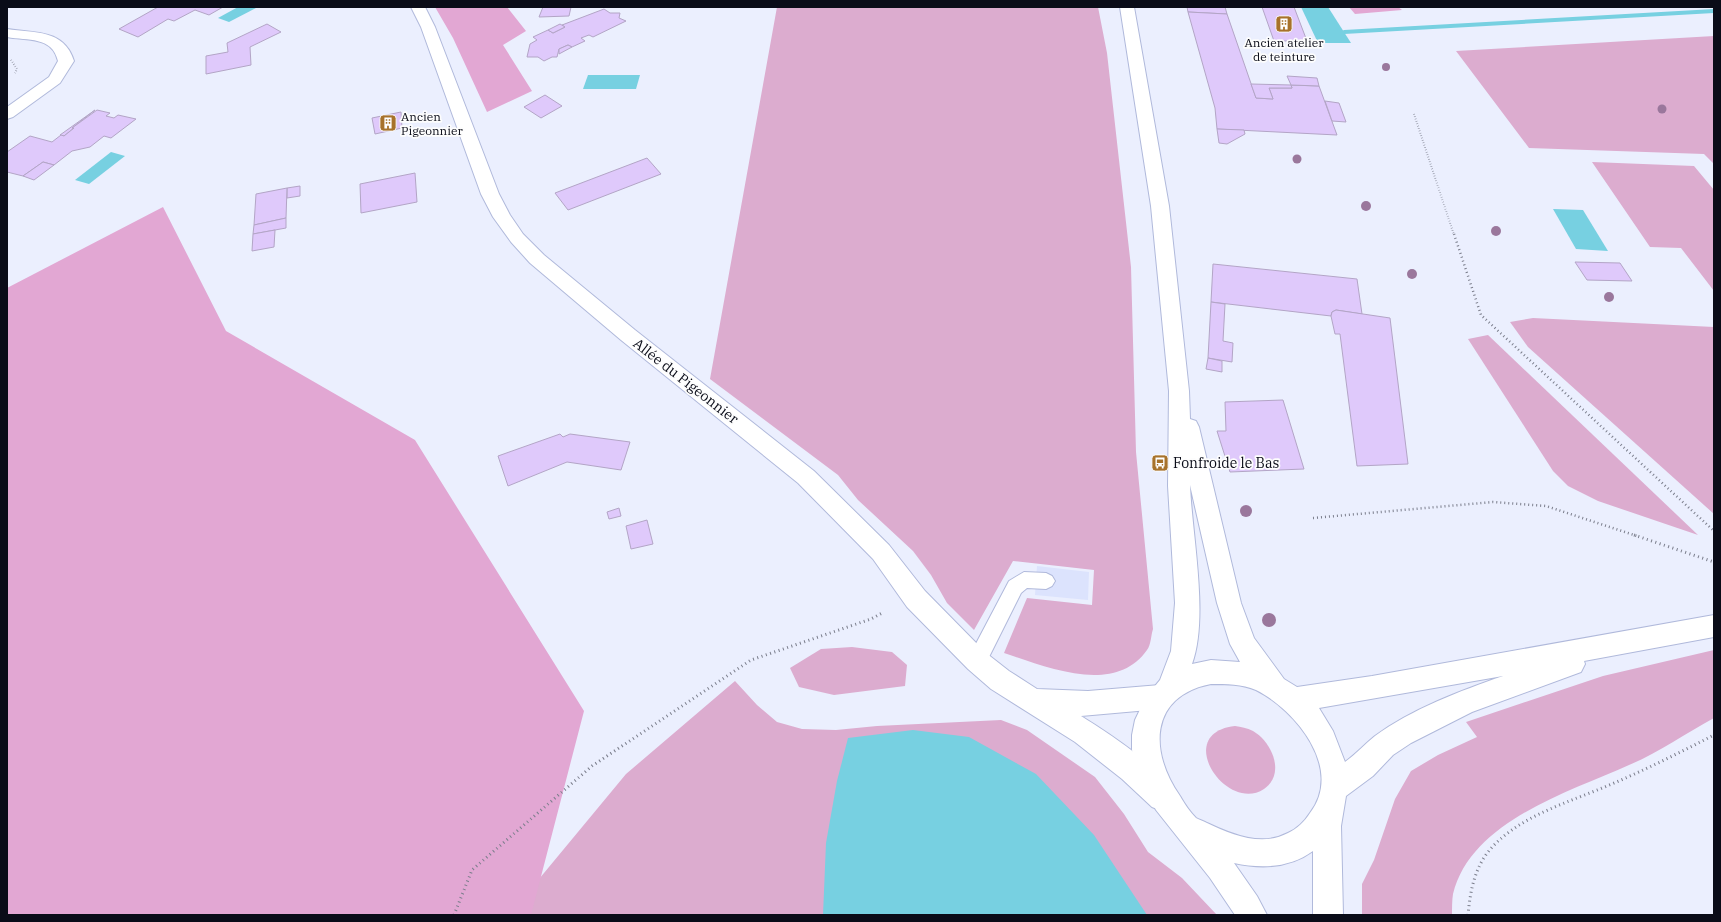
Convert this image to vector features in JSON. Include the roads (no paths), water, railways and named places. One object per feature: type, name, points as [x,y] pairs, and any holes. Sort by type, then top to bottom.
[{"type":"street","name":"Allée du Pigeonnier","points":[[418,7],[428,27],[490,194],[502,217],[517,238],[537,259],[569,287],[806,477],[881,552],[916,599],[976,661],[1000,680],[1084,733],[1132,769],[1170,807]]},
{"type":"street","points":[[1127,7],[1160,206],[1179,391],[1179,486],[1187,603],[1184,651],[1166,691],[1150,716],[1145,745],[1148,763],[1154,782],[1170,807],[1215,862],[1252,915]]},
{"type":"street","points":[[7,33],[46,40],[58,44],[63,51],[66,61],[54,80],[7,114]]},
{"type":"street","points":[[1179,391],[1229,603],[1243,644],[1258,666],[1308,715],[1320,732],[1328,750],[1333,769],[1328,915]]},
{"type":"street","points":[[1166,691],[1186,678],[1203,672],[1221,671],[1240,673],[1259,679],[1285,694],[1372,688],[1714,626]]},
{"type":"street","points":[[1170,807],[1192,829],[1211,841],[1231,849],[1252,853],[1271,853],[1290,848],[1306,840],[1319,828],[1331,800],[1384,746],[1402,734],[1465,702],[1539,675],[1647,639]]},
{"type":"street","name":"Allée du Pigeonnier","points":[[1032,700],[1088,704],[1166,691]]},
{"type":"lane","points":[[976,661],[1015,587],[1024,580],[1046,581]]},
{"type":"water","points":[[238,7],[256,8],[229,22],[218,18]]},
{"type":"water","points":[[1301,7],[1328,7],[1351,43],[1318,43]]},
{"type":"water","points":[[588,75],[640,75],[636,89],[583,89]]},
{"type":"water","points":[[111,152],[125,156],[89,184],[75,180]]},
{"type":"water","points":[[1553,209],[1583,210],[1608,251],[1576,249]]},
{"type":"water","points":[[913,730],[969,737],[1036,774],[1094,835],[1147,915],[823,915],[826,843],[837,781],[848,738]]},
{"type":"waterway","points":[[1344,32],[1714,11]]},
{"type":"place","name":"Ancien atelier de teinture","points":[[1284,24]]},
{"type":"place","name":"Ancien Pigeonnier","points":[[388,123]]},
{"type":"place","name":"Fonfroide le Bas","points":[[1160,463]]}]
